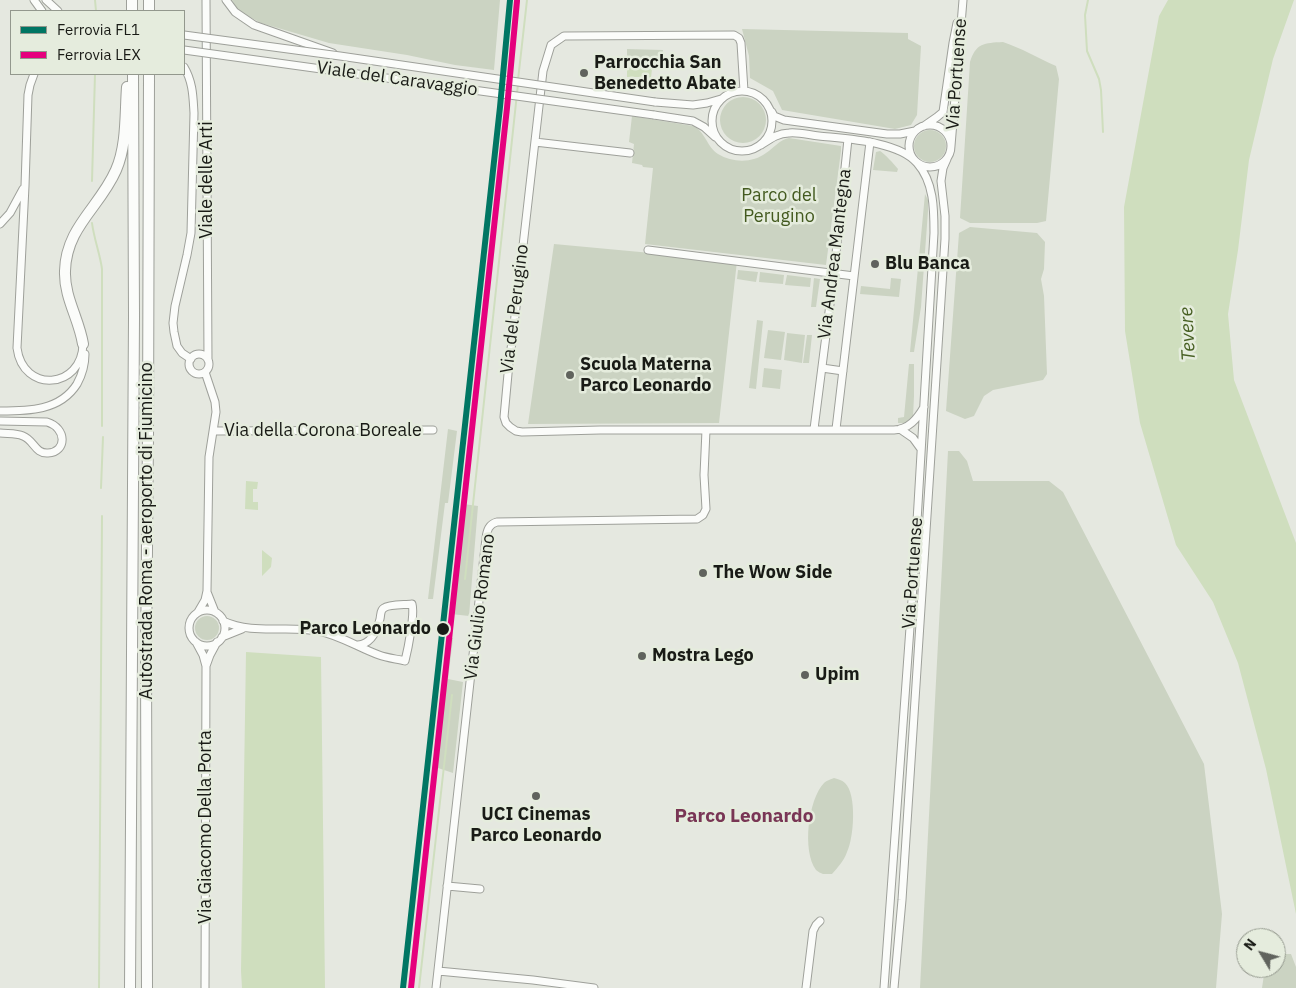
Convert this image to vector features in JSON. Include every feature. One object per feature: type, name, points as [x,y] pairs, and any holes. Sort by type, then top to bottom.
[{"type":"highway","points":[[84,344],[66,288],[65,262],[75,231],[107,188],[119,161],[124,140],[128,75]]},
{"type":"highway","name":"Autostrada Roma - aeroporto di Fiumicino","points":[[130,988],[134,327],[133,75]]},
{"type":"highway","name":"Autostrada Roma - aeroporto di Fiumicino","points":[[147,988],[146,662],[149,75]]},
{"type":"street","points":[[46,0],[57,10]]},
{"type":"street","name":"Viale delle Arti","points":[[204,372],[208,368],[206,0]]},
{"type":"street","points":[[226,0],[235,12],[254,25],[340,56]]},
{"type":"street","name":"Via Portuense","points":[[924,126],[937,118],[942,112],[962,0]]},
{"type":"street","name":"Via Portuense","points":[[951,146],[962,0]]},
{"type":"street","name":"Viale del Caravaggio","points":[[185,35],[654,102],[693,105],[722,99]]},
{"type":"street","name":"Via del Perugino","points":[[744,91],[742,43],[737,36],[564,36],[551,45],[543,71],[508,372],[504,414],[506,423],[513,430],[522,432],[900,429]]},
{"type":"street","name":"Viale del Caravaggio","points":[[185,50],[654,115],[693,122],[704,127],[721,142]]},
{"type":"street","points":[[185,69],[189,76],[193,97],[193,168],[190,233],[173,323],[177,346],[182,353],[191,359]]},
{"type":"street","points":[[34,75],[28,95],[17,348],[19,358],[25,368],[36,378],[56,380],[66,376],[74,369],[80,360],[84,344]]},
{"type":"street","points":[[736,91],[744,91],[753,92],[761,97],[768,104],[774,116],[784,120],[887,134],[915,131],[924,126],[931,125],[943,129],[950,140],[950,153],[942,163],[935,166],[928,167],[922,165],[897,150],[870,142],[788,132],[774,136],[754,149],[736,151],[728,148],[721,142],[712,126],[716,107],[722,99],[736,91]]},
{"type":"street","points":[[761,145],[771,130],[772,112]]},
{"type":"street","points":[[915,131],[909,143],[909,150],[916,162]]},
{"type":"street","name":"Via Andrea Mantegna","points":[[814,429],[834,273],[848,139]]},
{"type":"street","points":[[535,142],[630,153]]},
{"type":"street","name":"Via Andrea Mantegna","points":[[836,429],[870,142]]},
{"type":"street","name":"Via Portuense","points":[[894,988],[902,900],[945,239],[942,176],[946,159]]},
{"type":"street","name":"Via Portuense","points":[[884,988],[922,449],[934,233],[930,187],[924,173],[916,162]]},
{"type":"street","points":[[0,224],[10,213],[25,186]]},
{"type":"street","points":[[648,250],[854,276]]},
{"type":"street","points":[[0,411],[25,411],[44,408],[52,406],[64,398],[75,387],[82,374],[85,359],[84,344]]},
{"type":"street","points":[[198,612],[205,600],[207,591],[208,465],[216,418],[215,402],[204,372],[198,374],[192,371],[189,365],[195,355],[201,354],[208,360]]},
{"type":"street","points":[[822,368],[843,371]]},
{"type":"street","points":[[922,449],[913,438],[900,429],[914,422],[924,406]]},
{"type":"street","points":[[0,421],[53,423],[59,428],[62,438],[61,444],[56,450],[46,453],[36,449],[24,436],[0,433]]},
{"type":"street","name":"Via della Corona Boreale","points":[[214,431],[433,430]]},
{"type":"street","name":"Via Giulio Romano","points":[[436,988],[488,528],[492,523],[496,522],[697,519],[706,509],[704,468],[706,430]]},
{"type":"street","points":[[207,591],[215,612]]},
{"type":"street","points":[[198,612],[208,610],[215,612],[223,621],[244,628],[302,628],[320,631],[381,656],[405,661],[413,616],[412,604],[392,605],[381,610],[373,645],[381,656]]},
{"type":"street","name":"Via Giacomo Della Porta","points":[[198,612],[190,624],[190,634],[203,655],[206,666],[206,988]]},
{"type":"street","name":"Via Giacomo Della Porta","points":[[206,666],[210,654],[224,630],[223,621]]},
{"type":"street","points":[[195,641],[207,645],[244,628]]},
{"type":"street","points":[[358,645],[364,645],[375,632]]},
{"type":"street","points":[[447,886],[480,889]]},
{"type":"street","points":[[806,988],[813,931],[820,921]]},
{"type":"street","points":[[438,971],[594,988]]},
{"type":"green space","points":[[232,0],[500,0],[494,70],[329,43],[261,23],[242,13],[236,8]]},
{"type":"green space","points":[[742,29],[908,33],[908,39],[921,46],[917,115],[911,125],[895,129],[782,110],[773,91],[750,78],[749,56]]},
{"type":"green space","points":[[1003,42],[1056,66],[1059,79],[1046,221],[1037,223],[970,223],[960,218],[970,62],[975,51],[982,45]]},
{"type":"green space","points":[[627,49],[663,50],[662,69],[627,69]]},
{"type":"green space","points":[[738,97],[748,97],[762,107],[766,120],[762,133],[756,139],[748,143],[738,143],[724,133],[720,125],[720,115],[730,101]]},
{"type":"green space","name":"Parco del Perugino","points":[[632,116],[693,126],[697,128],[714,151],[724,157],[736,160],[755,159],[769,151],[779,142],[789,138],[841,146],[826,265],[645,244],[653,168],[632,163],[634,144],[629,142]]},
{"type":"green space","points":[[930,130],[936,131],[941,135],[945,140],[945,152],[941,157],[936,161],[930,162],[924,161],[919,157],[915,152],[914,146],[915,140],[919,135],[924,131]]},
{"type":"green space","points":[[880,151],[897,167],[897,172],[873,170],[876,152]]},
{"type":"green space","points":[[925,194],[928,200],[928,211],[921,307],[914,352],[910,352]]},
{"type":"green space","points":[[970,227],[1037,233],[1045,242],[1044,269],[1041,279],[1044,296],[1047,374],[1043,380],[993,390],[984,396],[974,416],[965,419],[946,411],[959,233]]},
{"type":"green space","points":[[554,244],[737,261],[719,423],[528,424]]},
{"type":"green space","points":[[738,270],[758,272],[756,282],[737,279]]},
{"type":"green space","points":[[760,272],[784,275],[783,284],[759,282]]},
{"type":"green space","points":[[787,275],[811,278],[810,287],[785,285]]},
{"type":"green space","points":[[814,278],[820,279],[816,307],[811,307]]},
{"type":"green space","points":[[891,278],[901,279],[899,297],[860,294],[861,286],[890,289]]},
{"type":"green space","points":[[757,320],[763,321],[756,389],[749,388]]},
{"type":"green space","points":[[768,330],[785,332],[781,360],[764,358]]},
{"type":"green space","points":[[787,333],[805,335],[802,363],[784,360]]},
{"type":"green space","points":[[807,335],[812,335],[809,363],[803,363]]},
{"type":"green space","points":[[909,364],[914,364],[913,417],[907,423],[898,423],[898,418],[904,417]]},
{"type":"green space","points":[[764,368],[782,370],[780,389],[762,387]]},
{"type":"green space","points":[[448,429],[457,431],[448,503],[445,503],[433,599],[428,599]]},
{"type":"green space","points":[[948,451],[959,451],[967,461],[973,481],[1049,481],[1063,492],[1204,764],[1222,914],[1216,988],[920,988]]},
{"type":"green space","points":[[463,504],[478,506],[469,616],[451,614]]},
{"type":"green space","points":[[207,616],[212,617],[218,623],[218,633],[212,639],[207,640],[202,639],[196,633],[195,628],[196,623],[202,617]]},
{"type":"green space","points":[[448,638],[453,638],[448,679],[463,682],[453,773],[435,767]]},
{"type":"green space","points":[[834,778],[844,782],[849,789],[853,806],[853,827],[843,861],[832,874],[823,874],[816,870],[812,862],[808,839],[809,826],[818,791],[825,782]]},
{"type":"green space","points":[[1286,954],[1291,954],[1296,967],[1296,988],[1262,988],[1264,978],[1286,978]]},
{"type":"water","name":"Tevere","points":[[1168,0],[1294,0],[1273,59],[1249,160],[1228,314],[1234,380],[1296,543],[1296,914],[1266,769],[1238,663],[1213,602],[1176,545],[1140,423],[1125,331],[1124,207],[1159,16]]},
{"type":"water","points":[[627,69],[652,69],[650,86],[640,85],[640,77],[627,77]]},
{"type":"water","points":[[246,481],[258,482],[257,489],[253,489],[253,502],[258,502],[258,510],[245,509]]},
{"type":"water","points":[[262,550],[272,558],[271,567],[262,576]]},
{"type":"water","points":[[246,652],[321,657],[325,988],[242,988]]},
{"type":"waterway","points":[[95,0],[96,10]]},
{"type":"waterway","points":[[518,80],[527,0]]},
{"type":"waterway","points":[[1088,0],[1085,15],[1087,51],[1099,79],[1103,132]]},
{"type":"waterway","points":[[92,181],[95,75]]},
{"type":"waterway","points":[[465,579],[518,84]]},
{"type":"waterway","points":[[92,223],[102,269],[102,426]]},
{"type":"waterway","points":[[101,488],[103,437]]},
{"type":"waterway","points":[[99,988],[102,516]]},
{"type":"waterway","points":[[419,988],[452,695]]},
{"type":"rail line","name":"FL1","points":[[403,988],[500,107],[510,0]]},
{"type":"rail line","name":"LEX","points":[[411,988],[517,1]]},
{"type":"place","name":"Parrocchia San Benedetto Abate","points":[[584,73]]},
{"type":"place","name":"Blu Banca","points":[[875,264]]},
{"type":"place","name":"Scuola Materna Parco Leonardo","points":[[570,375]]},
{"type":"place","name":"The Wow Side","points":[[703,573]]},
{"type":"place","name":"Parco Leonardo","points":[[443,629]]},
{"type":"place","name":"Mostra Lego","points":[[642,656]]},
{"type":"place","name":"Upim","points":[[805,675]]},
{"type":"place","name":"UCI Cinemas Parco Leonardo","points":[[536,796]]},
{"type":"district","name":"Parco Leonardo","points":[[744,817]]}]
